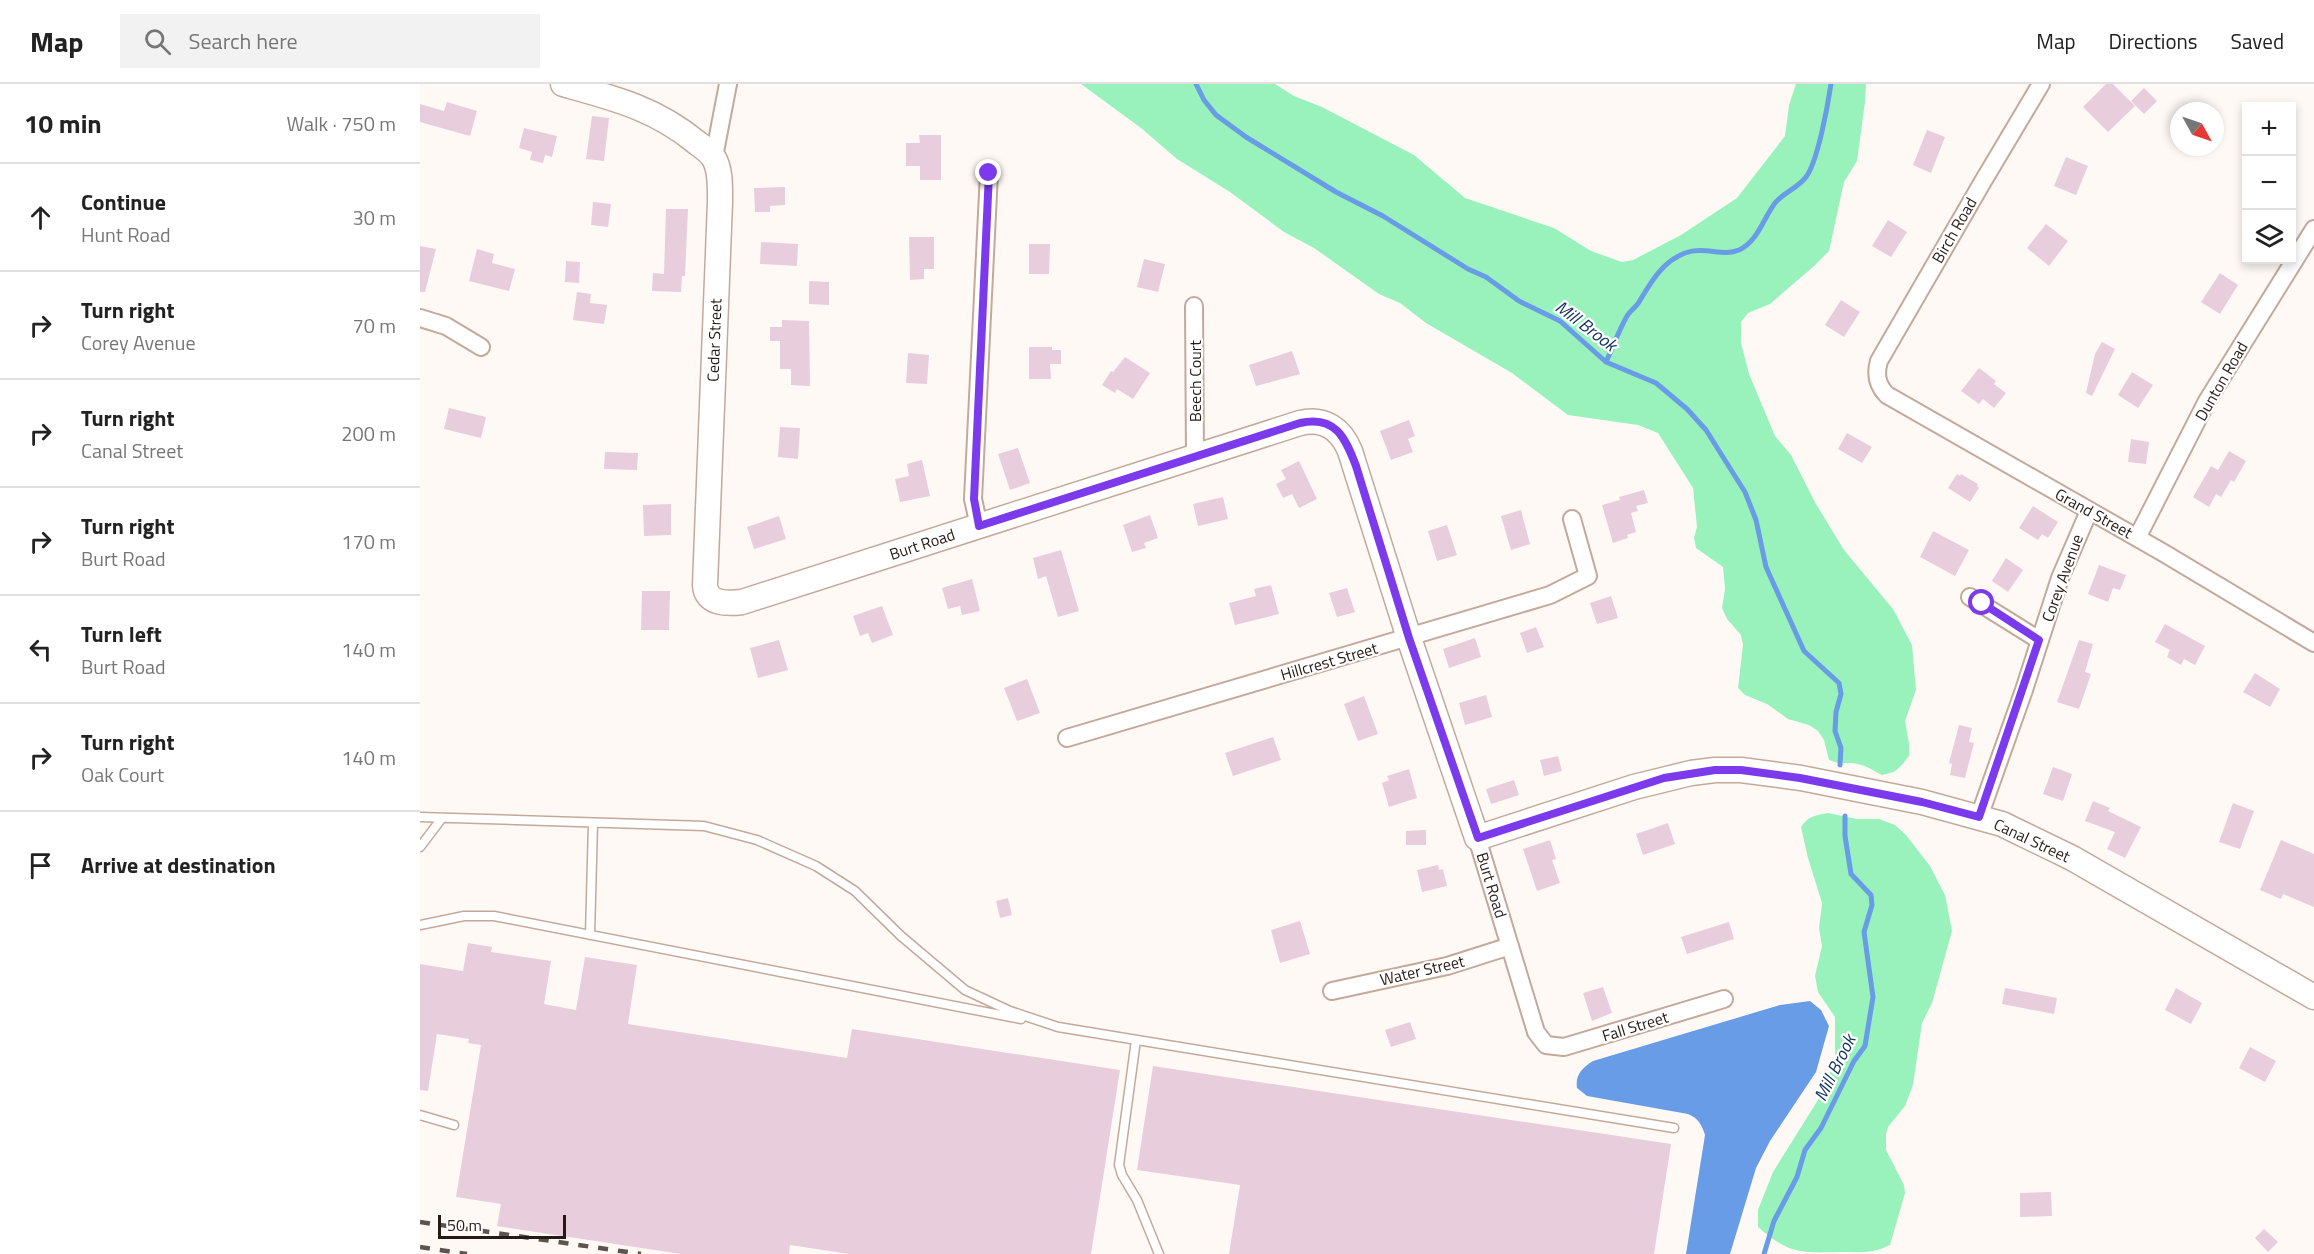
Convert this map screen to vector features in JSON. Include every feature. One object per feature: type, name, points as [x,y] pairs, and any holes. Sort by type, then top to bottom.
[{"type":"street","points":[[562,84],[646,109],[683,131],[714,157]]},
{"type":"street","name":"Cedar Street","points":[[708,596],[705,585],[720,202],[720,184],[714,157],[728,84]]},
{"type":"street","name":"Birch Road","points":[[1877,380],[1879,362],[2042,84]]},
{"type":"street","points":[[979,526],[974,499],[989,173]]},
{"type":"street","name":"Dunton Road","points":[[2137,538],[2215,387],[2314,230]]},
{"type":"street","name":"Beech Court","points":[[1194,306],[1196,456]]},
{"type":"street","points":[[420,318],[446,326],[481,347]]},
{"type":"street","name":"Grand Street","points":[[1877,380],[1887,395],[2137,538],[2314,643]]},
{"type":"street","name":"Burt Road","points":[[708,596],[726,603],[742,602],[1309,420],[1324,423],[1337,430],[1348,445],[1356,466],[1409,638],[1478,838],[1536,1032],[1546,1045]]},
{"type":"street","name":"Corey Avenue","points":[[1979,817],[2068,554],[2089,511]]},
{"type":"street","name":"Hillcrest Street","points":[[1066,738],[1551,595],[1588,576],[1572,519]]},
{"type":"street","points":[[1970,597],[2039,640]]},
{"type":"street","name":"Canal Street","points":[[1478,838],[1644,784],[1691,772],[1750,771],[1800,778],[1922,802],[2017,830],[2064,853],[2314,997]]},
{"type":"street","name":"Water Street","points":[[1332,991],[1447,966],[1510,946]]},
{"type":"street","name":"Fall Street","points":[[1546,1045],[1564,1047],[1724,999]]},
{"type":"lane","points":[[420,818],[704,826],[757,840],[816,866],[855,891],[902,936],[965,990],[1010,1011],[1058,1027]]},
{"type":"lane","points":[[420,848],[442,818]]},
{"type":"lane","points":[[590,934],[593,823]]},
{"type":"lane","points":[[420,925],[465,916],[494,916],[1058,1027],[1674,1128]]},
{"type":"lane","points":[[1136,1040],[1119,1165],[1122,1175],[1137,1200],[1159,1254]]},
{"type":"lane","points":[[420,1115],[454,1125]]},
{"type":"green space","points":[[1081,84],[1275,84],[1294,96],[1322,107],[1414,155],[1465,198],[1554,228],[1591,251],[1622,262],[1633,260],[1681,235],[1737,198],[1785,136],[1789,105],[1796,84],[1866,84],[1857,161],[1844,182],[1829,251],[1770,304],[1748,313],[1741,322],[1741,343],[1749,374],[1775,436],[1791,455],[1816,504],[1844,550],[1893,609],[1912,645],[1916,690],[1905,721],[1909,756],[1902,765],[1894,772],[1882,775],[1854,763],[1837,763],[1829,760],[1824,740],[1818,731],[1809,725],[1788,719],[1767,704],[1745,695],[1738,688],[1743,645],[1741,635],[1727,619],[1722,608],[1725,589],[1723,567],[1696,548],[1694,538],[1697,527],[1693,488],[1658,433],[1638,425],[1568,415],[1512,373],[1426,323],[1400,303],[1379,294],[1314,248],[1284,232],[1230,192],[1177,159],[1141,128]]},
{"type":"green space","points":[[1828,813],[1857,819],[1879,819],[1895,825],[1906,835],[1930,866],[1945,895],[1952,931],[1932,1003],[1922,1023],[1913,1085],[1905,1106],[1888,1127],[1886,1134],[1886,1150],[1904,1185],[1905,1193],[1890,1245],[1866,1252],[1796,1250],[1778,1242],[1758,1227],[1758,1210],[1773,1172],[1826,1087],[1835,1057],[1835,1017],[1818,992],[1815,976],[1822,946],[1819,928],[1822,903],[1801,827],[1809,818]]},
{"type":"water","points":[[1810,1001],[1821,1010],[1829,1026],[1816,1072],[1770,1141],[1756,1168],[1730,1254],[1686,1254],[1705,1135],[1701,1125],[1688,1114],[1587,1096],[1577,1088],[1578,1076],[1593,1061],[1780,1005]]},
{"type":"building","points":[[2106,84],[2113,84],[2135,106],[2108,132],[2083,107]]},
{"type":"building","points":[[2144,88],[2157,101],[2144,114],[2131,101]]},
{"type":"building","points":[[447,102],[477,111],[470,136],[420,122],[420,104],[444,111]]},
{"type":"building","points":[[592,116],[609,118],[604,161],[586,159]]},
{"type":"building","points":[[524,128],[557,136],[552,157],[545,155],[543,163],[530,160],[532,152],[519,148]]},
{"type":"building","points":[[1927,130],[1945,137],[1931,173],[1913,165]]},
{"type":"building","points":[[919,135],[941,135],[941,180],[920,180],[920,166],[906,166],[906,143],[920,143]]},
{"type":"building","points":[[2066,157],[2088,166],[2076,195],[2054,186]]},
{"type":"building","points":[[785,187],[785,205],[770,206],[770,212],[755,212],[754,188]]},
{"type":"building","points":[[593,202],[611,204],[608,227],[591,225]]},
{"type":"building","points":[[666,209],[688,209],[685,276],[682,276],[681,292],[652,291],[653,273],[664,274]]},
{"type":"building","points":[[1888,220],[1907,232],[1891,257],[1872,246]]},
{"type":"building","points":[[2046,224],[2068,241],[2049,266],[2027,248]]},
{"type":"building","points":[[909,237],[934,237],[934,269],[924,269],[924,279],[910,280]]},
{"type":"building","points":[[761,242],[798,244],[797,266],[760,264]]},
{"type":"building","points":[[1029,244],[1050,244],[1049,274],[1029,274]]},
{"type":"building","points":[[420,246],[436,249],[425,292],[420,292]]},
{"type":"building","points":[[477,249],[494,254],[492,263],[515,269],[509,291],[469,281]]},
{"type":"building","points":[[1144,259],[1165,264],[1158,292],[1137,287]]},
{"type":"building","points":[[566,261],[580,262],[579,283],[565,282]]},
{"type":"building","points":[[2220,273],[2238,285],[2220,314],[2201,302]]},
{"type":"building","points":[[809,281],[829,282],[829,305],[809,304]]},
{"type":"building","points":[[577,292],[591,294],[590,303],[607,305],[604,324],[573,320]]},
{"type":"building","points":[[1841,300],[1860,312],[1844,337],[1825,325]]},
{"type":"building","points":[[782,320],[809,321],[810,386],[791,385],[791,369],[780,369],[780,341],[770,341],[770,327],[782,327]]},
{"type":"building","points":[[2102,342],[2115,349],[2092,396],[2086,393],[2095,354]]},
{"type":"building","points":[[1029,347],[1052,347],[1052,350],[1061,350],[1061,364],[1050,364],[1051,379],[1029,379]]},
{"type":"building","points":[[1292,351],[1300,374],[1256,386],[1249,365]]},
{"type":"building","points":[[908,353],[929,355],[927,384],[906,383]]},
{"type":"building","points":[[1125,357],[1150,373],[1133,399],[1117,389],[1115,393],[1102,385],[1111,371],[1113,372]]},
{"type":"building","points":[[1979,368],[1996,381],[1994,384],[2006,393],[1994,408],[1983,399],[1979,404],[1961,391]]},
{"type":"building","points":[[2132,372],[2153,385],[2138,408],[2118,395]]},
{"type":"building","points":[[449,408],[486,417],[481,438],[444,429]]},
{"type":"building","points":[[1409,420],[1415,436],[1408,439],[1413,452],[1391,460],[1380,431]]},
{"type":"building","points":[[780,427],[800,428],[798,459],[778,457]]},
{"type":"building","points":[[1847,433],[1872,447],[1862,463],[1838,449]]},
{"type":"building","points":[[2131,439],[2149,442],[2146,464],[2128,462]]},
{"type":"building","points":[[1018,448],[1030,483],[1010,490],[998,454]]},
{"type":"building","points":[[2229,451],[2246,461],[2234,482],[2231,480],[2221,497],[2216,494],[2209,507],[2193,497],[2211,466],[2218,470]]},
{"type":"building","points":[[605,452],[638,453],[637,470],[604,469]]},
{"type":"building","points":[[922,460],[930,496],[900,502],[895,479],[909,476],[907,464]]},
{"type":"building","points":[[1299,461],[1317,499],[1299,508],[1292,494],[1283,498],[1276,484],[1286,479],[1281,470]]},
{"type":"building","points":[[1957,474],[1978,484],[1979,488],[1970,502],[1948,488]]},
{"type":"building","points":[[1644,490],[1648,503],[1636,506],[1638,511],[1631,513],[1636,532],[1627,535],[1628,538],[1613,543],[1602,505],[1620,500],[1619,497]]},
{"type":"building","points":[[1223,497],[1228,519],[1198,526],[1193,504]]},
{"type":"building","points":[[671,504],[671,535],[644,536],[643,505]]},
{"type":"building","points":[[2033,506],[2058,522],[2048,538],[2042,534],[2038,540],[2019,528]]},
{"type":"building","points":[[1521,510],[1530,544],[1511,550],[1501,516]]},
{"type":"building","points":[[1150,515],[1158,538],[1144,543],[1146,548],[1132,552],[1123,525]]},
{"type":"building","points":[[779,516],[786,539],[754,549],[747,527]]},
{"type":"building","points":[[1447,525],[1457,555],[1437,561],[1428,531]]},
{"type":"building","points":[[1933,531],[1969,550],[1955,576],[1920,557]]},
{"type":"building","points":[[1061,550],[1079,611],[1058,617],[1046,576],[1038,579],[1033,558]]},
{"type":"building","points":[[2006,558],[2023,570],[2008,592],[1992,581]]},
{"type":"building","points":[[2099,565],[2126,575],[2120,590],[2113,588],[2108,602],[2088,594]]},
{"type":"building","points":[[972,579],[980,611],[962,615],[960,606],[948,609],[942,588]]},
{"type":"building","points":[[1271,585],[1279,614],[1235,625],[1229,603],[1256,596],[1254,589]]},
{"type":"building","points":[[1347,588],[1355,612],[1337,617],[1329,593]]},
{"type":"building","points":[[642,591],[670,591],[669,630],[641,630]]},
{"type":"building","points":[[1611,596],[1618,618],[1597,624],[1590,603]]},
{"type":"building","points":[[882,606],[893,635],[872,643],[868,633],[860,636],[853,616]]},
{"type":"building","points":[[2165,624],[2205,646],[2195,665],[2184,659],[2181,665],[2167,657],[2170,650],[2155,642]]},
{"type":"building","points":[[1536,627],[1544,647],[1527,653],[1520,633]]},
{"type":"building","points":[[1475,638],[1481,657],[1449,668],[1443,649]]},
{"type":"building","points":[[779,640],[788,670],[758,678],[750,648]]},
{"type":"building","points":[[2079,640],[2093,644],[2085,672],[2091,674],[2079,709],[2057,702]]},
{"type":"building","points":[[2255,673],[2280,689],[2270,707],[2243,692]]},
{"type":"building","points":[[1027,679],[1040,713],[1017,721],[1004,688]]},
{"type":"building","points":[[1486,695],[1492,717],[1465,725],[1459,703]]},
{"type":"building","points":[[1364,696],[1378,734],[1358,741],[1344,704]]},
{"type":"building","points":[[1959,725],[1972,728],[1969,742],[1974,743],[1965,778],[1950,775],[1952,764],[1949,763]]},
{"type":"building","points":[[1273,737],[1281,760],[1233,776],[1225,753]]},
{"type":"building","points":[[1558,756],[1562,771],[1544,776],[1540,760]]},
{"type":"building","points":[[2053,767],[2072,774],[2063,801],[2043,794]]},
{"type":"building","points":[[1409,769],[1417,798],[1389,807],[1382,783],[1389,780],[1387,776]]},
{"type":"building","points":[[1514,780],[1519,795],[1491,804],[1486,789]]},
{"type":"building","points":[[2093,801],[2110,808],[2108,811],[2141,827],[2125,858],[2107,849],[2115,832],[2085,821]]},
{"type":"building","points":[[2233,803],[2254,811],[2240,849],[2219,842]]},
{"type":"building","points":[[1668,823],[1675,844],[1643,855],[1636,834]]},
{"type":"building","points":[[1426,830],[1426,845],[1406,845],[1406,831]]},
{"type":"building","points":[[1550,840],[1556,859],[1552,860],[1560,883],[1537,891],[1523,849]]},
{"type":"building","points":[[2281,840],[2314,854],[2314,907],[2283,894],[2281,899],[2260,890]]},
{"type":"building","points":[[1438,865],[1439,870],[1443,869],[1447,886],[1422,892],[1417,870]]},
{"type":"building","points":[[1008,898],[1012,915],[1000,918],[996,901]]},
{"type":"building","points":[[1300,921],[1310,954],[1280,963],[1271,930]]},
{"type":"building","points":[[1729,922],[1734,939],[1687,954],[1681,937]]},
{"type":"building","points":[[468,943],[492,947],[491,952],[551,961],[544,1004],[576,1010],[585,957],[637,965],[628,1024],[847,1058],[852,1029],[1120,1070],[1091,1254],[849,1254],[790,1245],[789,1254],[681,1254],[497,1226],[501,1204],[456,1197],[481,1045],[468,1043],[469,1039],[437,1034],[428,1091],[420,1090],[420,964],[463,971]]},
{"type":"building","points":[[1603,987],[1612,1013],[1592,1021],[1583,993]]},
{"type":"building","points":[[2005,988],[2057,998],[2054,1014],[2002,1004]]},
{"type":"building","points":[[2176,988],[2202,1003],[2191,1024],[2165,1010]]},
{"type":"building","points":[[1410,1022],[1416,1039],[1391,1047],[1385,1030]]},
{"type":"building","points":[[2250,1047],[2276,1061],[2265,1082],[2239,1068]]},
{"type":"building","points":[[1153,1066],[1671,1144],[1654,1254],[1229,1254],[1240,1185],[1137,1170]]},
{"type":"building","points":[[2051,1192],[2052,1216],[2020,1217],[2020,1193]]},
{"type":"building","points":[[2264,1229],[2278,1242],[2268,1252],[2255,1238]]},
{"type":"waterway","name":"Mill Brook","points":[[1196,84],[1204,100],[1216,115],[1246,137],[1336,192],[1383,216],[1468,269],[1486,277],[1519,301],[1560,321],[1606,362],[1656,383],[1687,409],[1706,430],[1745,492],[1756,520],[1766,567],[1804,651],[1839,683],[1841,694],[1836,712],[1835,731],[1841,748],[1840,765]]},
{"type":"waterway","points":[[1606,362],[1627,316],[1664,267],[1677,257],[1692,251],[1733,252],[1746,246],[1756,235],[1775,203],[1806,177],[1815,159],[1831,84]]},
{"type":"waterway","name":"Mill Brook","points":[[1764,1254],[1774,1221],[1797,1177],[1805,1150],[1821,1128],[1854,1061],[1865,1046],[1873,997],[1864,932],[1872,905],[1871,895],[1851,874],[1845,836],[1845,816]]},
{"type":"railway","points":[[420,1222],[641,1254]]},
{"type":"railway","points":[[420,1247],[467,1254]]},
{"type":"route","points":[[989,173],[974,499],[979,526],[1309,420],[1329,424],[1345,439],[1356,466],[1409,638],[1478,838],[1664,778],[1715,770],[1741,770],[1800,778],[1922,802],[1979,817],[2024,690],[2039,640],[1982,603]]}]
